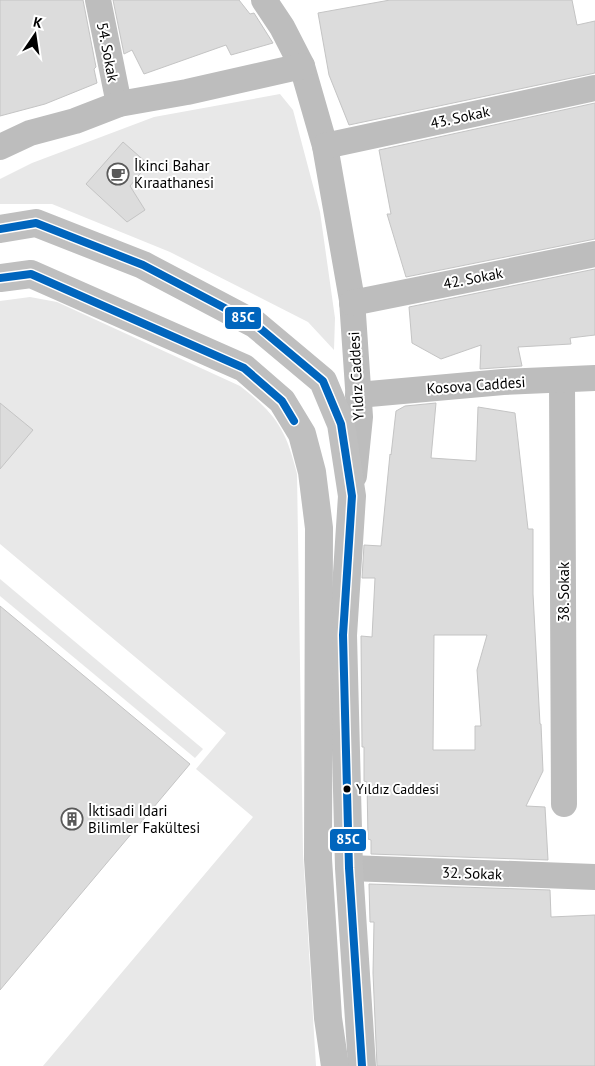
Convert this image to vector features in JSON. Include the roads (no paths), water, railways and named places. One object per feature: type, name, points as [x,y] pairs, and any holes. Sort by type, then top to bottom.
[{"type":"main road","points":[[0,230],[36,223],[143,265],[255,324],[323,381],[341,424],[352,496]]},
{"type":"main road","points":[[0,278],[31,274],[244,368],[282,401],[302,434],[312,472],[320,528],[318,859],[328,1018],[335,1066]]},
{"type":"main road","name":"Yıldız Caddesi","points":[[352,496],[343,635],[349,868],[362,1066]]},
{"type":"street","name":"54. Sokak","points":[[98,0],[118,104]]},
{"type":"street","name":"Yıldız Caddesi","points":[[264,0],[282,27],[302,66],[325,146],[352,303],[360,417],[352,496]]},
{"type":"street","points":[[0,147],[30,133],[75,121],[118,104],[187,92],[302,66]]},
{"type":"street","name":"43. Sokak","points":[[325,146],[595,88]]},
{"type":"street","name":"42. Sokak","points":[[352,303],[595,254]]},
{"type":"street","name":"Kosova Caddesi","points":[[358,395],[503,382],[595,378]]},
{"type":"street","name":"38. Sokak","points":[[562,380],[564,804]]},
{"type":"street","name":"32. Sokak","points":[[349,868],[595,877]]},
{"type":"place","name":"İkinci Bahar Kıraathanesi","points":[[118,174]]},
{"type":"place","name":"Yıldız Caddesi","points":[[347,789]]},
{"type":"place","name":"İktisadi Idari Bilimler Fakültesi","points":[[72,819]]}]
